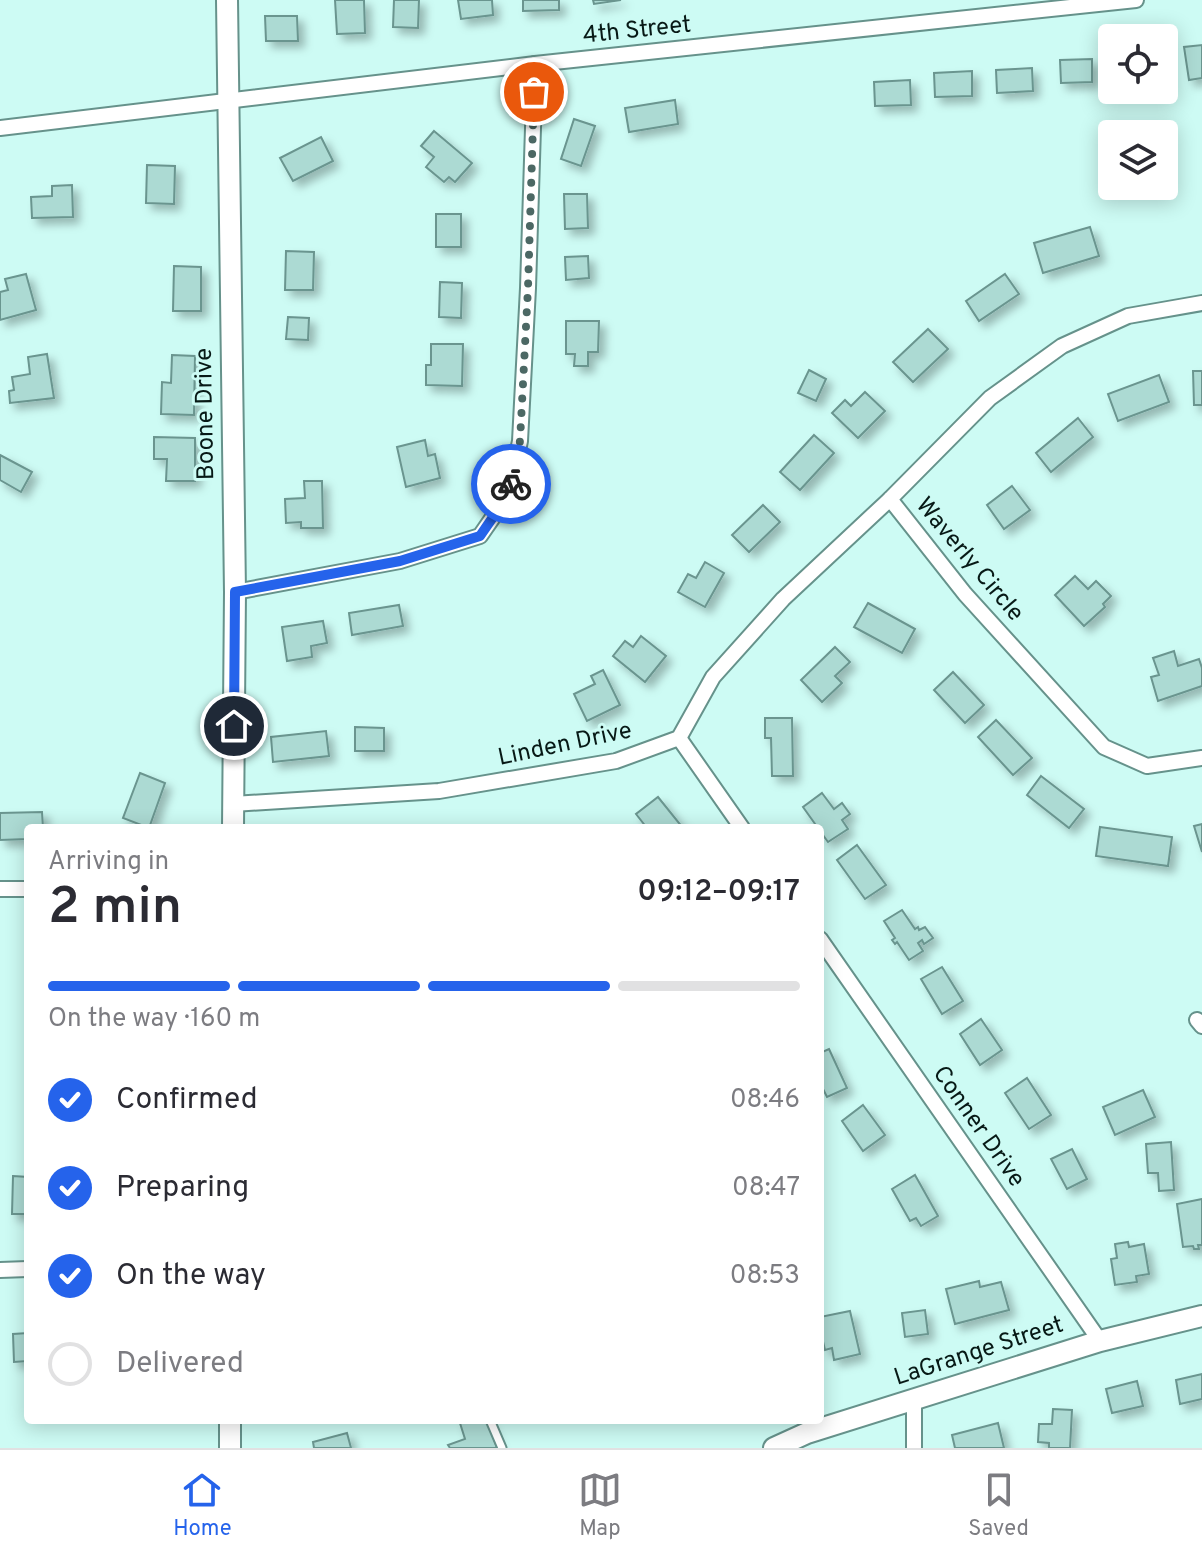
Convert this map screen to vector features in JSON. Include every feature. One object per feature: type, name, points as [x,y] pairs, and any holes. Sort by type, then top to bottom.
[{"type":"street","name":"Boone Drive","points":[[227,0],[235,592],[233,824]]},
{"type":"street","name":"4th Street","points":[[0,128],[535,64],[1136,0]]},
{"type":"street","points":[[235,592],[400,561],[480,536],[509,494],[520,441],[535,64]]},
{"type":"street","name":"Waverly Circle","points":[[1202,303],[1128,316],[1062,346],[990,398],[890,499],[965,594],[1104,747],[1147,766],[1202,758]]},
{"type":"street","points":[[739,824],[679,738],[713,677],[783,599],[890,499]]},
{"type":"street","name":"Linden Drive","points":[[233,804],[439,791],[616,761],[679,738]]},
{"type":"street","points":[[0,889],[24,889]]},
{"type":"street","name":"Conner Drive","points":[[824,945],[1100,1341]]},
{"type":"street","points":[[0,1270],[24,1269]]},
{"type":"street","name":"LaGrange Street","points":[[774,1448],[807,1433],[1100,1341],[1202,1316]]},
{"type":"street","points":[[914,1401],[914,1448]]},
{"type":"street","points":[[230,1424],[230,1448]]},
{"type":"lane","points":[[492,1424],[502,1448]]},
{"type":"building","points":[[335,0],[364,0],[365,33],[337,34]]},
{"type":"building","points":[[394,0],[419,0],[418,28],[393,27]]},
{"type":"building","points":[[458,0],[492,0],[493,15],[461,19]]},
{"type":"building","points":[[523,0],[559,0],[559,10],[523,11]]},
{"type":"building","points":[[593,0],[621,0],[594,4]]},
{"type":"building","points":[[265,16],[297,16],[298,41],[266,41]]},
{"type":"building","points":[[1202,45],[1202,78],[1189,80],[1184,47]]},
{"type":"building","points":[[1092,59],[1092,82],[1061,83],[1060,60]]},
{"type":"building","points":[[1032,68],[1033,91],[997,93],[996,70]]},
{"type":"building","points":[[972,71],[972,96],[935,97],[934,73]]},
{"type":"building","points":[[910,80],[911,105],[875,106],[874,82]]},
{"type":"building","points":[[675,100],[678,124],[629,132],[625,108]]},
{"type":"building","points":[[574,119],[595,126],[581,166],[561,159]]},
{"type":"building","points":[[434,131],[472,163],[455,182],[449,177],[444,182],[426,167],[434,157],[421,146]]},
{"type":"building","points":[[321,137],[333,161],[293,181],[280,158]]},
{"type":"building","points":[[147,165],[175,166],[174,204],[146,203]]},
{"type":"building","points":[[72,185],[73,217],[32,218],[31,197],[52,196],[52,186]]},
{"type":"building","points":[[564,194],[587,194],[588,228],[565,229]]},
{"type":"building","points":[[436,214],[461,214],[461,247],[436,247]]},
{"type":"building","points":[[1090,227],[1099,256],[1043,273],[1034,243]]},
{"type":"building","points":[[286,251],[314,252],[313,290],[285,290]]},
{"type":"building","points":[[588,256],[589,278],[566,280],[565,257]]},
{"type":"building","points":[[174,266],[201,267],[201,311],[173,311]]},
{"type":"building","points":[[26,274],[36,310],[0,320],[0,292],[8,290],[5,279]]},
{"type":"building","points":[[1005,274],[1019,294],[979,321],[966,301]]},
{"type":"building","points":[[440,282],[462,283],[461,318],[439,317]]},
{"type":"building","points":[[288,317],[309,318],[308,340],[286,339]]},
{"type":"building","points":[[566,321],[599,321],[598,352],[588,352],[588,366],[574,366],[575,354],[566,354]]},
{"type":"building","points":[[928,329],[948,349],[913,382],[893,362]]},
{"type":"building","points":[[431,344],[463,344],[462,386],[426,385],[426,365],[431,365]]},
{"type":"building","points":[[47,354],[54,398],[10,403],[9,391],[14,390],[12,377],[30,374],[28,357]]},
{"type":"building","points":[[172,355],[195,356],[194,415],[161,414],[162,382],[171,383]]},
{"type":"building","points":[[809,370],[826,379],[816,401],[798,393]]},
{"type":"building","points":[[1193,371],[1202,371],[1202,405],[1194,405]]},
{"type":"building","points":[[1159,375],[1169,402],[1118,421],[1108,394]]},
{"type":"building","points":[[865,392],[885,411],[858,438],[832,413],[845,400],[851,406]]},
{"type":"building","points":[[1078,418],[1093,437],[1051,472],[1036,453]]},
{"type":"building","points":[[814,435],[834,453],[800,490],[780,472]]},
{"type":"building","points":[[154,437],[195,438],[195,481],[166,481],[167,459],[154,459]]},
{"type":"building","points":[[425,440],[428,456],[435,454],[440,478],[406,487],[397,447]]},
{"type":"building","points":[[0,455],[32,472],[21,492],[0,480]]},
{"type":"building","points":[[304,481],[322,481],[323,528],[301,528],[301,522],[286,523],[285,499],[305,498]]},
{"type":"building","points":[[1012,486],[1030,510],[1004,529],[987,505]]},
{"type":"building","points":[[763,505],[780,522],[749,552],[732,535]]},
{"type":"building","points":[[705,562],[724,573],[705,607],[678,592],[688,574],[696,578]]},
{"type":"building","points":[[1075,576],[1088,589],[1096,581],[1111,596],[1103,604],[1105,607],[1084,626],[1055,595]]},
{"type":"building","points":[[868,603],[915,629],[902,653],[854,627]]},
{"type":"building","points":[[399,605],[403,626],[352,635],[349,613]]},
{"type":"building","points":[[323,621],[327,643],[311,646],[312,657],[287,661],[282,627]]},
{"type":"building","points":[[641,636],[666,656],[645,682],[613,656],[625,641],[633,647]]},
{"type":"building","points":[[835,647],[850,662],[835,676],[842,683],[822,702],[801,680]]},
{"type":"building","points":[[1174,651],[1178,666],[1199,659],[1202,686],[1158,701],[1151,677],[1159,675],[1153,658]]},
{"type":"building","points":[[603,670],[620,705],[587,721],[574,694],[595,684],[591,676]]},
{"type":"building","points":[[953,672],[984,705],[965,723],[934,690]]},
{"type":"building","points":[[765,718],[792,718],[793,776],[772,776],[771,738],[765,738]]},
{"type":"building","points":[[996,720],[1032,758],[1013,775],[978,737]]},
{"type":"building","points":[[355,727],[384,728],[384,751],[355,751]]},
{"type":"building","points":[[326,731],[329,756],[273,762],[271,737]]},
{"type":"building","points":[[140,773],[165,783],[150,824],[139,824],[123,818]]},
{"type":"building","points":[[1041,776],[1084,809],[1069,828],[1027,795]]},
{"type":"building","points":[[822,793],[834,809],[842,803],[850,814],[842,820],[848,829],[828,842],[824,836],[824,824],[815,824],[803,807]]},
{"type":"building","points":[[658,797],[680,824],[644,824],[636,814]]},
{"type":"building","points":[[42,812],[43,824],[24,824],[24,839],[0,840],[0,813]]},
{"type":"building","points":[[1202,824],[1202,852],[1194,826]]},
{"type":"building","points":[[1100,827],[1172,837],[1168,866],[1096,856]]},
{"type":"building","points":[[857,845],[886,885],[865,899],[837,860]]},
{"type":"building","points":[[902,910],[915,929],[925,927],[933,938],[924,944],[922,940],[918,943],[923,951],[909,960],[897,942],[895,944],[892,940],[895,938],[884,921]]},
{"type":"building","points":[[942,967],[963,1001],[942,1014],[921,979]]},
{"type":"building","points":[[981,1019],[1002,1050],[980,1065],[960,1034]]},
{"type":"building","points":[[829,1049],[847,1088],[827,1097],[824,1091],[824,1051]]},
{"type":"building","points":[[1027,1078],[1051,1115],[1029,1129],[1005,1093]]},
{"type":"building","points":[[1143,1090],[1155,1117],[1115,1135],[1103,1107]]},
{"type":"building","points":[[863,1105],[885,1135],[863,1151],[842,1121]]},
{"type":"building","points":[[1171,1142],[1174,1190],[1159,1191],[1158,1173],[1148,1173],[1146,1144]]},
{"type":"building","points":[[1072,1149],[1087,1179],[1067,1189],[1051,1159]]},
{"type":"building","points":[[915,1175],[938,1216],[921,1226],[916,1218],[910,1221],[892,1189]]},
{"type":"building","points":[[13,1176],[24,1177],[24,1214],[12,1214]]},
{"type":"building","points":[[1202,1199],[1202,1245],[1198,1245],[1199,1249],[1183,1247],[1177,1204]]},
{"type":"building","points":[[1128,1242],[1129,1247],[1144,1244],[1149,1274],[1136,1276],[1137,1282],[1115,1285],[1111,1259],[1117,1258],[1115,1244]]},
{"type":"building","points":[[979,1281],[980,1287],[1001,1282],[1009,1310],[955,1324],[946,1289]]},
{"type":"building","points":[[925,1310],[928,1334],[905,1337],[902,1313]]},
{"type":"building","points":[[850,1311],[860,1354],[834,1360],[832,1348],[825,1350],[824,1346],[824,1316]]},
{"type":"building","points":[[24,1333],[24,1361],[14,1362],[13,1334]]},
{"type":"building","points":[[1202,1374],[1202,1399],[1180,1404],[1176,1380]]},
{"type":"building","points":[[1137,1381],[1143,1406],[1112,1413],[1106,1389]]},
{"type":"building","points":[[1053,1409],[1072,1410],[1070,1448],[1049,1448],[1049,1443],[1038,1442],[1039,1424],[1052,1424]]},
{"type":"building","points":[[998,1423],[1004,1448],[955,1448],[952,1435]]},
{"type":"building","points":[[460,1424],[488,1424],[497,1448],[450,1448],[448,1445],[465,1439]]},
{"type":"building","points":[[347,1433],[351,1448],[314,1448],[313,1442]]},
{"type":"way so far","points":[[511,484],[520,441],[534,92]]},
{"type":"route","points":[[234,726],[235,592],[400,561],[480,536],[509,494],[511,484]]}]
